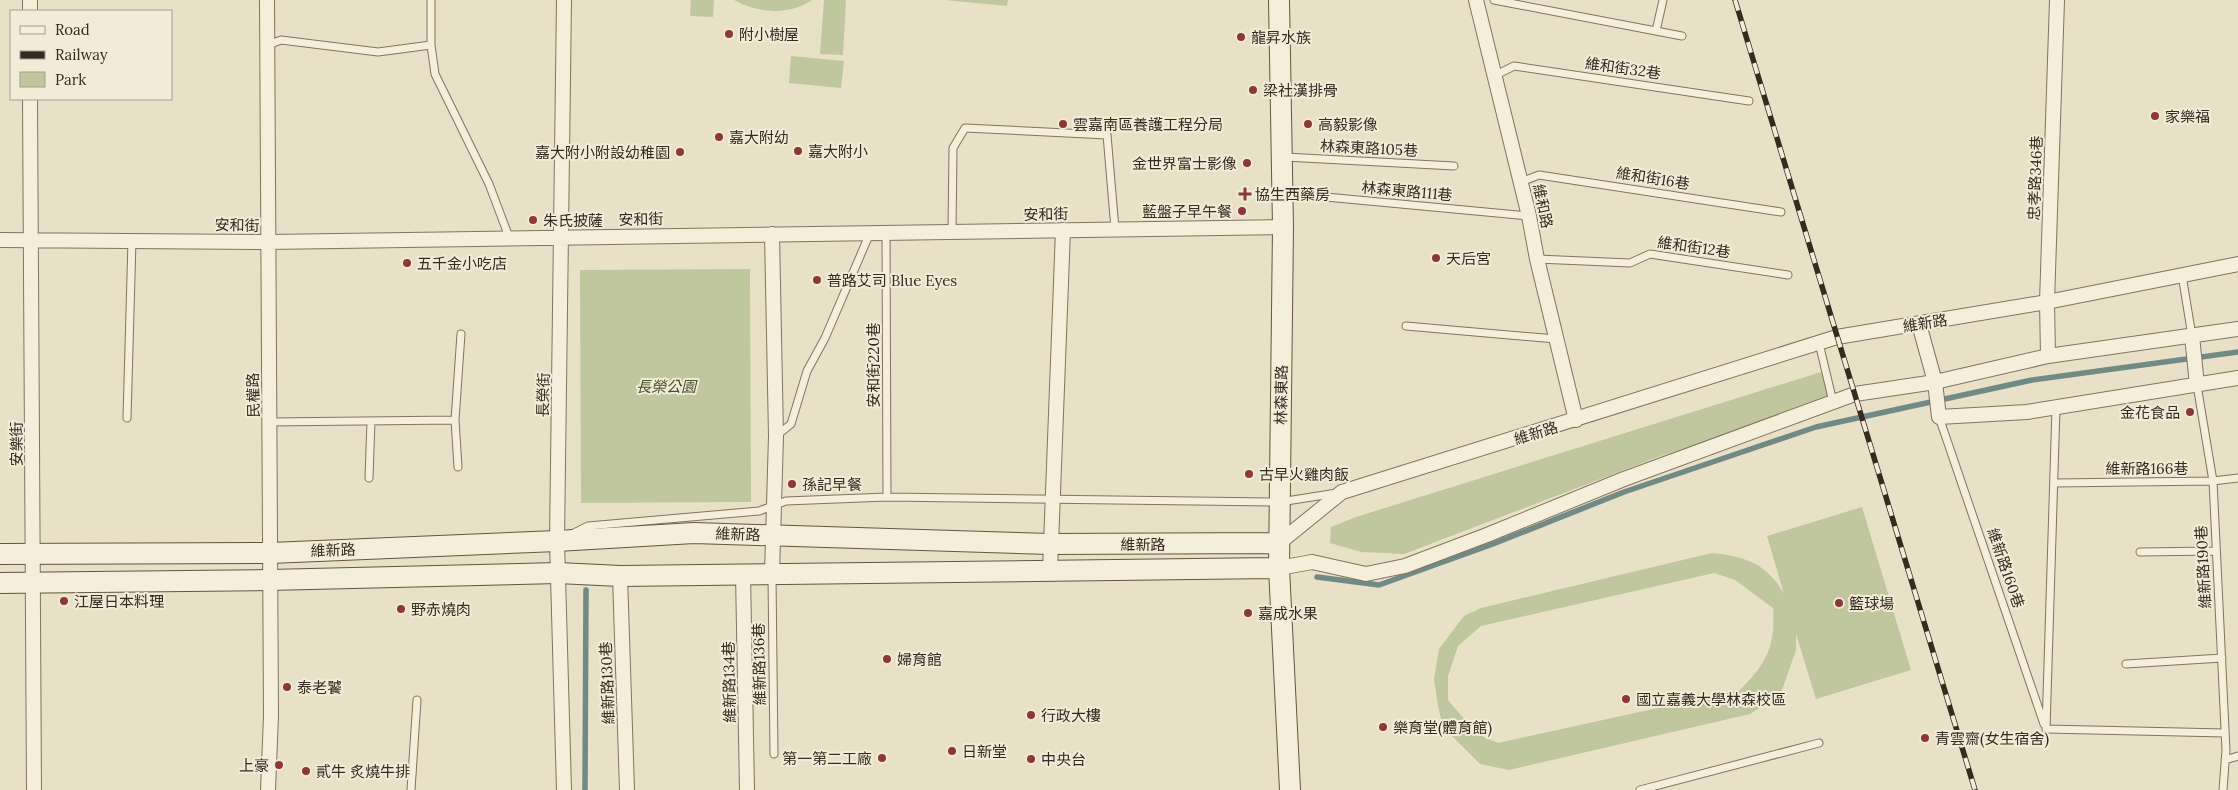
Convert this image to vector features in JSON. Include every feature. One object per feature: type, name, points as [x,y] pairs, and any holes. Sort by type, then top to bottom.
[{"type":"street","name":"民權路","points":[[267,0],[271,716],[268,790]]},
{"type":"street","name":"長榮街","points":[[564,0],[557,542],[564,790]]},
{"type":"street","name":"林森東路","points":[[1279,0],[1283,227],[1279,568],[1290,790]]},
{"type":"street","name":"維和路","points":[[1476,0],[1521,182],[1537,259],[1576,420]]},
{"type":"street","name":"忠孝路346巷","points":[[2048,356],[2047,302],[2057,0]]},
{"type":"street","name":"安樂街","points":[[30,100],[34,790]]},
{"type":"street","name":"安和街","points":[[0,240],[268,242],[1283,227]]},
{"type":"street","points":[[1050,571],[1062,230]]},
{"type":"street","points":[[772,234],[776,436],[772,506],[772,574]]},
{"type":"street","name":"維新路","points":[[0,554],[270,553],[557,542],[694,533],[1051,544],[1279,543],[1342,492],[1819,343],[1837,338],[2047,302],[2238,264]]},
{"type":"street","points":[[1918,324],[1935,382],[1940,417],[2026,412],[2238,378]]},
{"type":"street","points":[[1279,568],[1312,562],[1366,574],[1405,566],[1487,536],[1624,479],[1855,394],[1935,382],[2048,356],[2238,329]]},
{"type":"street","points":[[2192,336],[2198,384]]},
{"type":"street","name":"維新路","points":[[0,583],[269,580],[558,573],[620,576],[1279,568]]},
{"type":"street","name":"維新路134巷","points":[[743,574],[747,790]]},
{"type":"street","name":"維新路130巷","points":[[620,576],[627,790]]},
{"type":"lane","points":[[431,0],[431,46],[435,74],[489,184],[508,237]]},
{"type":"lane","points":[[1494,0],[1682,36]]},
{"type":"lane","points":[[1656,31],[1663,0]]},
{"type":"lane","points":[[268,45],[282,40],[378,52],[431,46]]},
{"type":"lane","name":"維和街32巷","points":[[1494,76],[1514,66],[1750,101]]},
{"type":"lane","points":[[952,231],[953,148],[965,128],[1108,136],[1115,229]]},
{"type":"lane","name":"林森東路105巷","points":[[1282,157],[1454,166]]},
{"type":"lane","name":"維和街16巷","points":[[1521,182],[1539,175],[1781,212]]},
{"type":"lane","name":"林森東路111巷","points":[[1282,193],[1529,216]]},
{"type":"lane","points":[[776,436],[791,424],[807,371],[825,338],[871,232]]},
{"type":"lane","name":"安和街220巷","points":[[886,232],[887,497]]},
{"type":"lane","points":[[127,418],[132,240]]},
{"type":"lane","name":"維和街12巷","points":[[1537,259],[1630,263],[1650,254],[1788,275]]},
{"type":"lane","points":[[2182,275],[2192,336]]},
{"type":"lane","points":[[1406,326],[1556,339]]},
{"type":"lane","points":[[458,467],[455,420],[461,334]]},
{"type":"lane","points":[[1819,343],[1833,402]]},
{"type":"lane","name":"維新路190巷","points":[[2198,384],[2213,482],[2226,750],[2223,790]]},
{"type":"lane","points":[[2056,408],[2046,729],[2225,733]]},
{"type":"lane","name":"維新路160巷","points":[[1940,417],[2046,729]]},
{"type":"lane","points":[[270,422],[455,420]]},
{"type":"lane","points":[[369,478],[371,421]]},
{"type":"lane","name":"維新路166巷","points":[[2055,483],[2213,482],[2238,478]]},
{"type":"lane","points":[[557,542],[588,526],[759,511],[786,501],[887,497],[1280,502],[1342,492]]},
{"type":"lane","points":[[2140,552],[2216,550]]},
{"type":"lane","name":"維新路136巷","points":[[772,574],[774,754]]},
{"type":"lane","points":[[2126,664],[2222,658]]},
{"type":"lane","points":[[411,790],[417,700]]},
{"type":"lane","points":[[1640,790],[1819,743]]},
{"type":"lane","points":[[2225,760],[2238,756]]},
{"type":"green space","points":[[691,0],[714,0],[713,17],[690,16]]},
{"type":"green space","points":[[734,0],[812,0],[793,9],[773,11],[753,8]]},
{"type":"green space","points":[[824,0],[846,0],[843,55],[820,54]]},
{"type":"green space","points":[[945,0],[1008,0],[1007,6]]},
{"type":"green space","points":[[791,56],[844,61],[841,88],[789,83]]},
{"type":"green space","name":"長榮公園","points":[[750,269],[751,502],[581,503],[580,270]]},
{"type":"green space","points":[[1821,372],[1833,401],[1658,457],[1404,554],[1361,552],[1330,543],[1331,527],[1356,517]]},
{"type":"green space","points":[[1862,507],[1911,670],[1816,699],[1796,634],[1796,650],[1782,690],[1768,703],[1750,714],[1509,770],[1480,764],[1443,727],[1434,679],[1439,649],[1464,616],[1481,608],[1712,553],[1735,556],[1754,563],[1770,575],[1784,594],[1767,536]],"holes":[[[1714,573],[1735,580],[1773,608],[1774,621],[1771,644],[1763,663],[1740,690],[1498,743],[1477,734],[1448,700],[1448,676],[1458,646],[1481,626]]]},
{"type":"waterway","points":[[1317,577],[1379,585],[1493,544],[1624,492],[1816,427],[2032,380],[2238,352]]},
{"type":"waterway","points":[[585,790],[586,590]]},
{"type":"railway","points":[[1735,0],[1975,790]]},
{"type":"place","name":"附小樹屋","points":[[729,34]]},
{"type":"place","name":"龍昇水族","points":[[1241,37]]},
{"type":"place","name":"梁社漢排骨","points":[[1253,90]]},
{"type":"place","name":"家樂福","points":[[2155,116]]},
{"type":"place","name":"雲嘉南區養護工程分局","points":[[1063,124]]},
{"type":"place","name":"高毅影像","points":[[1308,124]]},
{"type":"place","name":"嘉大附幼","points":[[719,137]]},
{"type":"place","name":"嘉大附小","points":[[798,151]]},
{"type":"place","name":"嘉大附小附設幼稚園","points":[[680,152]]},
{"type":"place","name":"金世界富士影像","points":[[1247,163]]},
{"type":"place","name":"協生西藥房","points":[[1245,194]]},
{"type":"place","name":"藍盤子早午餐","points":[[1242,211]]},
{"type":"place","name":"朱氏披薩","points":[[533,220]]},
{"type":"place","name":"天后宮","points":[[1436,258]]},
{"type":"place","name":"五千金小吃店","points":[[407,263]]},
{"type":"place","name":"普路艾司 Blue Eyes","points":[[817,280]]},
{"type":"place","name":"金花食品","points":[[2190,412]]},
{"type":"place","name":"古早火雞肉飯","points":[[1249,474]]},
{"type":"place","name":"孫記早餐","points":[[792,484]]},
{"type":"place","name":"江屋日本料理","points":[[64,601]]},
{"type":"place","name":"籃球場","points":[[1839,603]]},
{"type":"place","name":"野赤燒肉","points":[[401,609]]},
{"type":"place","name":"嘉成水果","points":[[1248,613]]},
{"type":"place","name":"婦育館","points":[[887,659]]},
{"type":"place","name":"泰老饕","points":[[287,687]]},
{"type":"place","name":"國立嘉義大學林森校區","points":[[1626,699]]},
{"type":"place","name":"行政大樓","points":[[1031,715]]},
{"type":"place","name":"樂育堂(體育館)","points":[[1383,727]]},
{"type":"place","name":"青雲齋(女生宿舍)","points":[[1925,738]]},
{"type":"place","name":"日新堂","points":[[952,751]]},
{"type":"place","name":"第一第二工廠","points":[[882,758]]},
{"type":"place","name":"中央台","points":[[1031,759]]},
{"type":"place","name":"上豪","points":[[279,765]]},
{"type":"place","name":"貳牛 炙燒牛排","points":[[306,771]]}]
